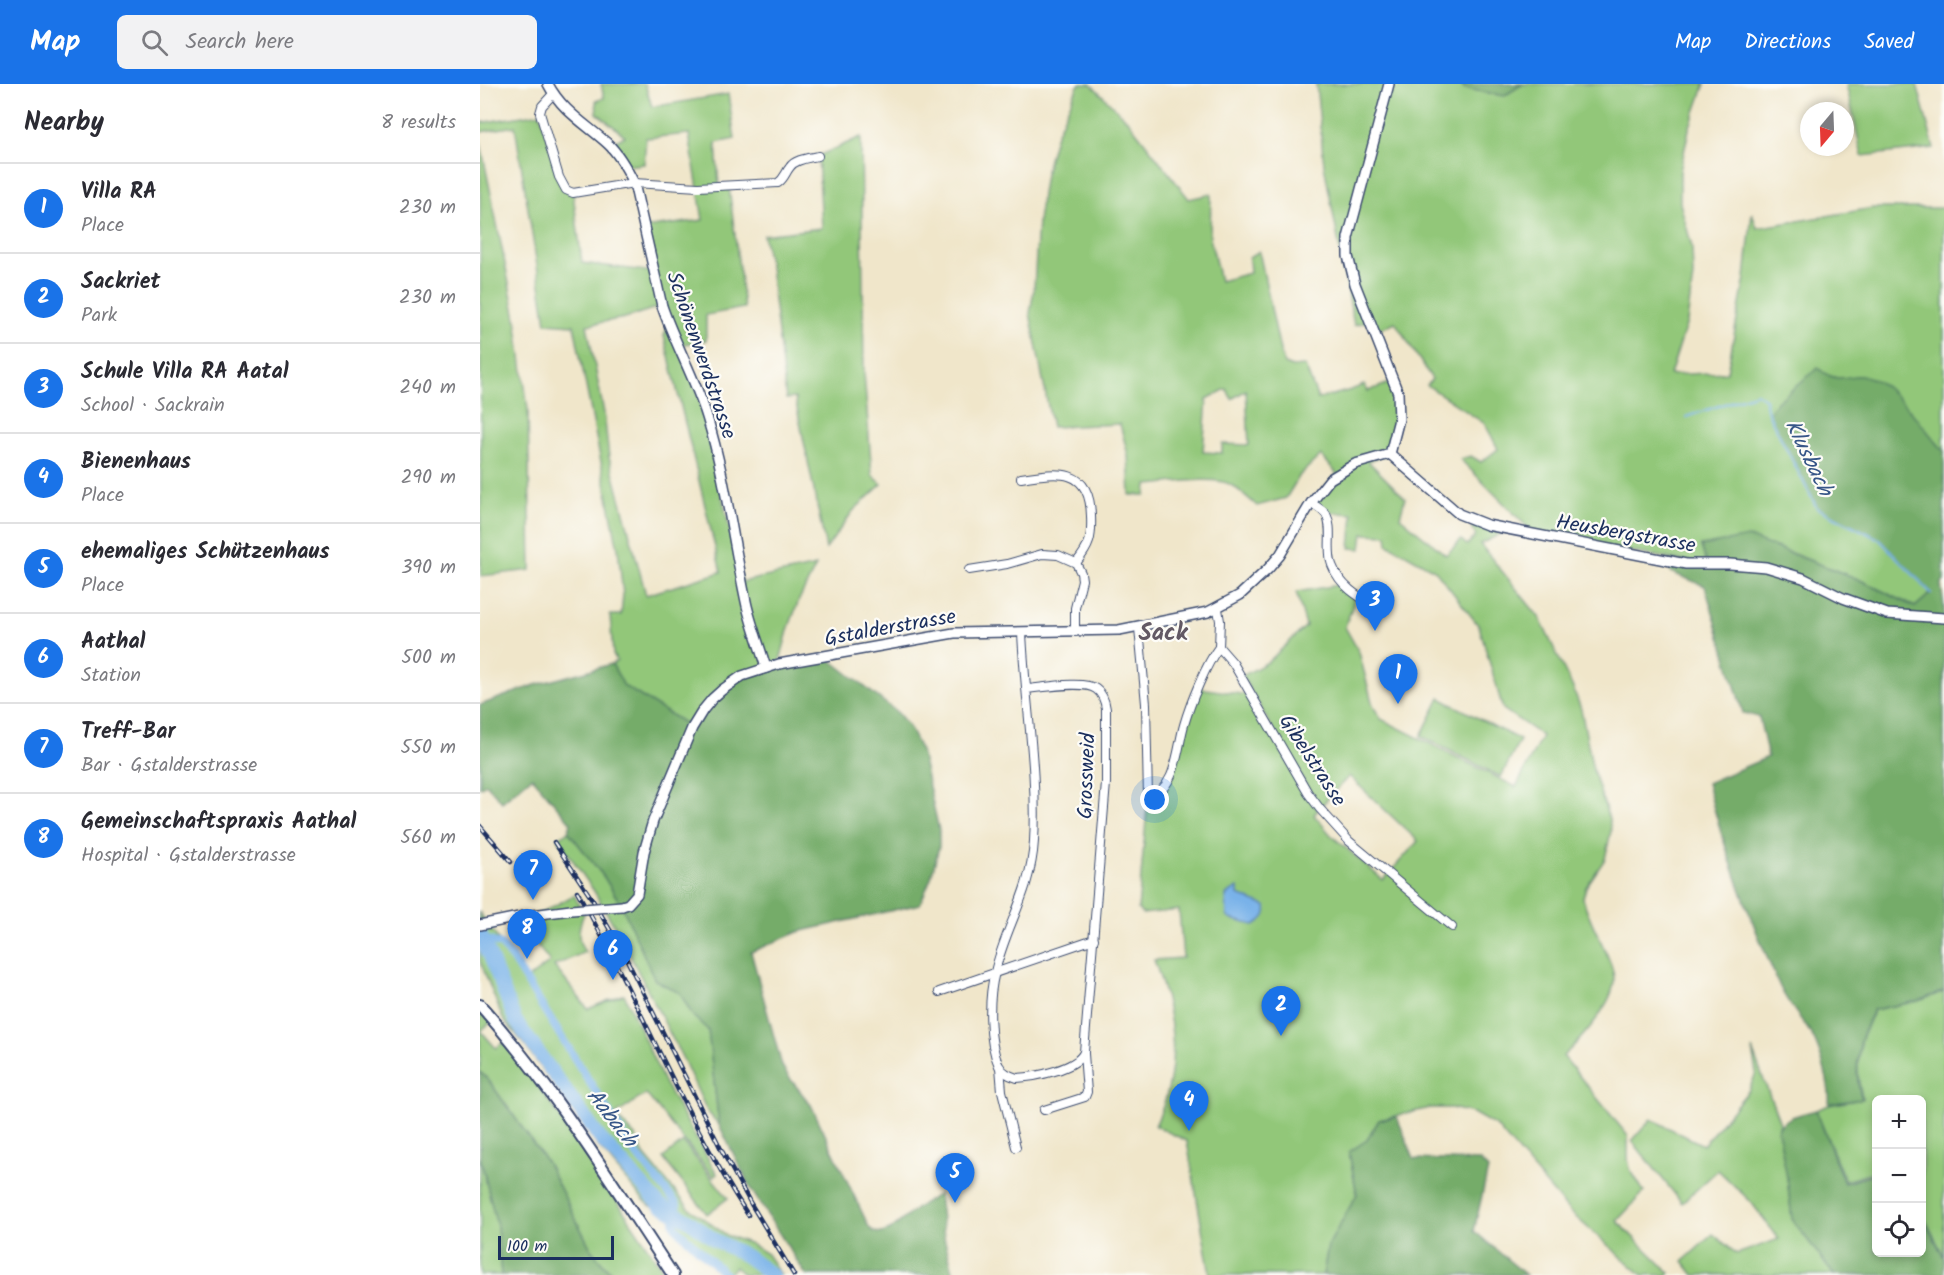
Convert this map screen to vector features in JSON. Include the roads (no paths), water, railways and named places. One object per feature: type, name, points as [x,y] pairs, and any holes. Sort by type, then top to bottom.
[{"type":"main road","points":[[480,1005],[505,1034],[574,1126],[673,1275]]},
{"type":"street","name":"Schönenwerdstrasse","points":[[548,84],[553,94],[572,115],[609,145],[625,166],[634,183],[662,306],[696,384],[707,418],[716,452],[747,608],[766,668]]},
{"type":"street","points":[[1389,84],[1348,238],[1348,256],[1355,284],[1398,393],[1399,419],[1390,454]]},
{"type":"street","points":[[553,94],[542,106],[540,113],[559,177],[566,190],[573,193],[634,183],[698,187],[778,183],[794,163],[818,156]]},
{"type":"street","name":"Gstalderstrasse","points":[[480,925],[532,915],[622,906],[633,899],[637,894],[652,821],[692,728],[703,710],[722,690],[742,676],[766,668],[947,634],[1075,632],[1139,628],[1218,609],[1240,595],[1269,569],[1324,485],[1337,474],[1355,464],[1390,454]]},
{"type":"street","name":"Heusbergstrasse","points":[[1390,454],[1460,514],[1487,525],[1686,564],[1766,567],[1803,578],[1843,598],[1887,614],[1944,618]]},
{"type":"street","points":[[1021,478],[1052,473],[1066,475],[1086,487],[1091,499],[1092,537],[1085,552],[1076,563]]},
{"type":"street","points":[[1311,503],[1325,512],[1332,566],[1344,584],[1356,596],[1383,611]]},
{"type":"street","points":[[969,570],[1008,564],[1042,554],[1058,555],[1076,563],[1082,580],[1075,608],[1075,632]]},
{"type":"street","points":[[1139,628],[1146,704],[1148,798],[1159,792],[1170,778],[1184,724],[1198,688],[1219,647],[1218,609]]},
{"type":"street","points":[[1016,1147],[1002,1091],[991,1022],[994,973],[1024,895],[1033,854],[1034,794],[1022,632]]},
{"type":"street","name":"Gibelstrasse","points":[[1219,647],[1233,663],[1308,793],[1320,809],[1349,841],[1452,927]]},
{"type":"street","name":"Grossweid","points":[[1026,689],[1091,686],[1099,690],[1104,698],[1106,709],[1106,783],[1084,1052],[1087,1092],[1085,1097],[1044,1110]]},
{"type":"street","points":[[939,992],[1094,939]]},
{"type":"street","points":[[1000,1068],[1011,1076],[1024,1078],[1068,1067],[1079,1061],[1084,1052]]},
{"type":"water","points":[[1238,888],[1238,895],[1266,906],[1264,917],[1254,925],[1230,919],[1227,916],[1226,895]]},
{"type":"waterway","name":"Klusbach","points":[[1686,417],[1757,393],[1765,399],[1768,413],[1817,508],[1879,539],[1931,593]]},
{"type":"waterway","name":"Aabach","points":[[480,934],[515,1020],[599,1137],[660,1205],[688,1220],[715,1240],[746,1256],[772,1275]]},
{"type":"waterway","points":[[482,938],[501,945],[508,952],[631,1148],[677,1204],[674,1223],[676,1228],[726,1275]]},
{"type":"railway","points":[[480,826],[511,862]]},
{"type":"railway","points":[[554,842],[592,899],[624,954],[722,1151],[794,1275]]},
{"type":"railway","points":[[577,891],[702,1136],[748,1215]]},
{"type":"place","name":"Schule Villa RA Aatal","points":[[1375,631]]},
{"type":"place","name":"Villa RA","points":[[1398,704]]},
{"type":"place","name":"Treff-Bar","points":[[533,900]]},
{"type":"place","name":"Gemeinschaftspraxis Aathal","points":[[527,959]]},
{"type":"place","name":"Aathal","points":[[613,980]]},
{"type":"place","name":"Sackriet","points":[[1281,1036]]},
{"type":"place","name":"Bienenhaus","points":[[1189,1131]]},
{"type":"place","name":"ehemaliges Schützenhaus","points":[[955,1203]]},
{"type":"district","name":"Sack","points":[[1163,632]]}]
